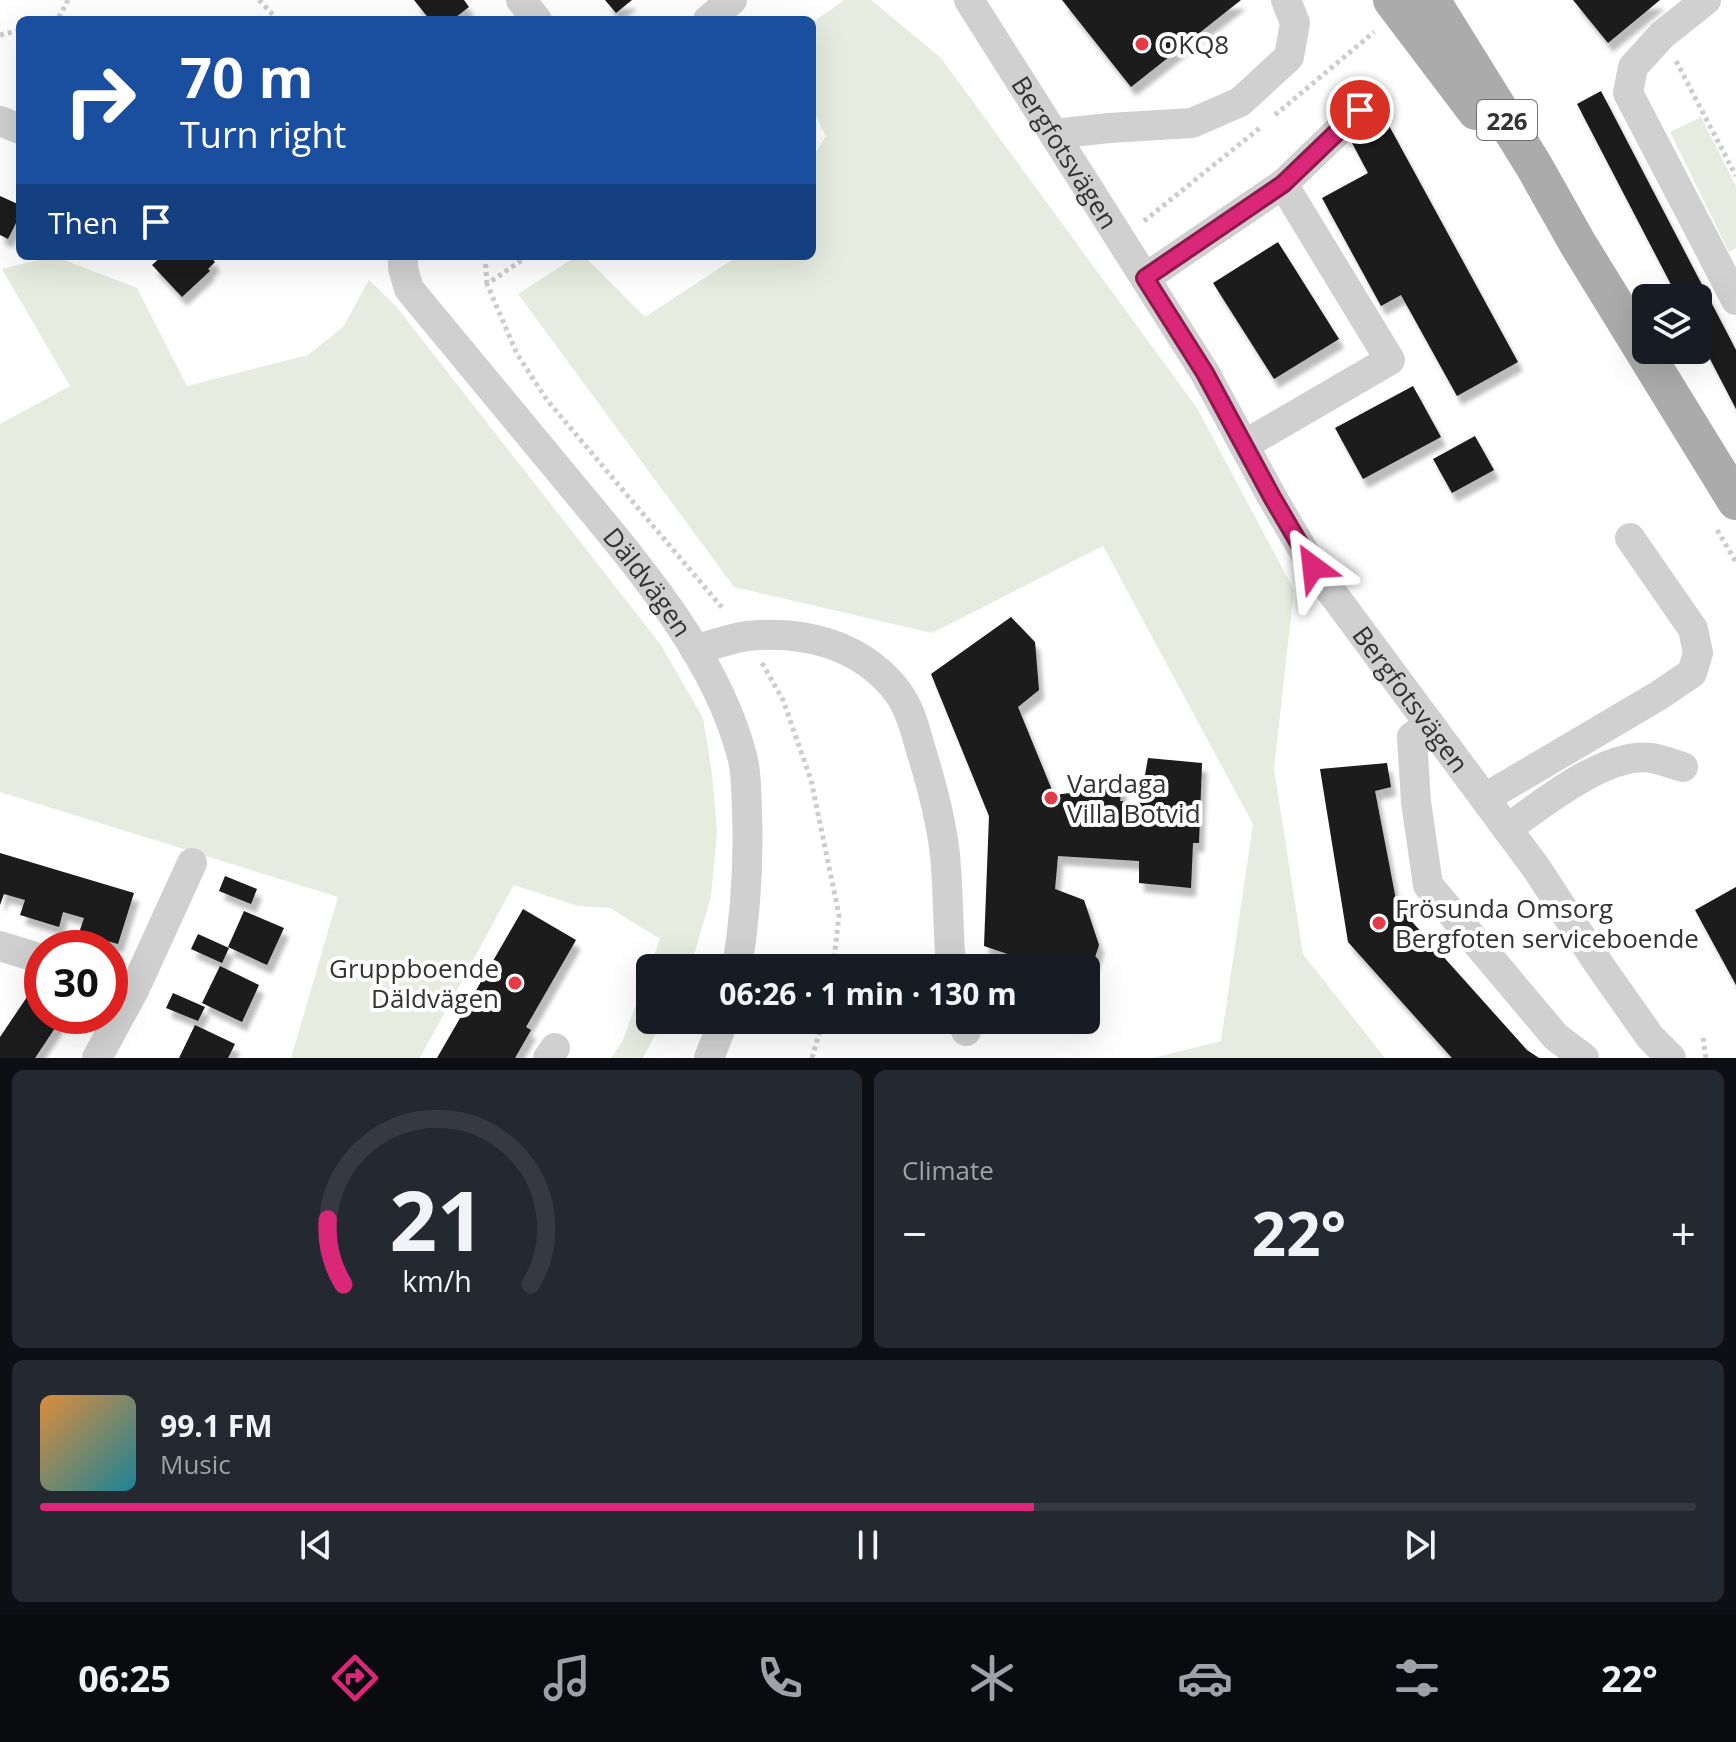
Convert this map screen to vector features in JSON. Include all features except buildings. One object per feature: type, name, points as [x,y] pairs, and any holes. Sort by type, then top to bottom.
[{"type":"main road","name":"226","points":[[1431,0],[1736,501]]},
{"type":"main road","points":[[1383,15],[1578,244]]},
{"type":"street","points":[[521,0],[534,16]]},
{"type":"street","points":[[713,16],[732,0]]},
{"type":"street","name":"Bergfotsvägen","points":[[969,0],[1205,373],[1313,567],[1537,869],[1650,1037],[1671,1058]]},
{"type":"street","points":[[1054,134],[1192,123],[1240,102],[1289,57],[1295,23],[1286,0]]},
{"type":"street","points":[[1706,0],[1662,35],[1633,67],[1628,93],[1736,300]]},
{"type":"street","points":[[1145,278],[1283,184],[1360,110]]},
{"type":"street","points":[[1244,445],[1390,360],[1283,184]]},
{"type":"street","name":"Däldvägen","points":[[403,260],[409,289],[652,586],[695,650],[718,692],[743,759],[748,854],[745,915],[739,954]]},
{"type":"street","points":[[1485,798],[1692,673],[1698,653],[1693,629],[1630,538]]},
{"type":"street","points":[[695,650],[746,636],[814,638],[841,647],[869,663],[894,686],[909,711],[937,810],[945,854],[950,954]]},
{"type":"street","points":[[1430,724],[1412,737],[1416,802],[1428,885],[1556,1037],[1584,1058]]},
{"type":"street","points":[[1507,829],[1568,786],[1615,762],[1650,757],[1683,767]]},
{"type":"street","points":[[128,975],[192,863]]},
{"type":"street","points":[[0,946],[24,953]]},
{"type":"street","points":[[97,1058],[105,1034]]},
{"type":"street","points":[[709,1058],[718,1034]]},
{"type":"path","points":[[259,0],[274,16]]},
{"type":"path","points":[[1139,225],[1254,133],[1383,15]]},
{"type":"path","points":[[1662,35],[1736,176]]},
{"type":"path","points":[[485,260],[487,284]]},
{"type":"path","points":[[812,1058],[819,1034]]},
{"type":"path","points":[[1703,1038],[1706,1058]]},
{"type":"shaded area","points":[[844,0],[871,0],[941,58],[1197,408],[1294,590],[1274,769],[1303,954],[1385,1058],[1153,1058],[1221,1041],[1253,824],[1103,546],[932,633],[734,587],[518,294],[571,260],[588,260],[645,317],[732,260],[816,260],[816,152],[826,136],[816,117],[816,20]]},
{"type":"shaded area","points":[[1701,117],[1736,186],[1736,248],[1729,252],[1670,132]]},
{"type":"shaded area","points":[[38,260],[64,260],[137,288],[187,386],[308,355],[343,327],[369,280],[395,305],[661,645],[703,718],[717,832],[711,897],[694,954],[655,954],[660,939],[610,908],[578,906],[514,885],[420,1058],[291,1058],[338,897],[0,792],[0,424],[70,386],[2,269]]},
{"type":"shaded area","points":[[636,1005],[636,1034],[656,1034],[643,1058],[611,1058],[623,1040]]},
{"type":"place","name":"OKQ8","points":[[1142,44]]},
{"type":"place","name":"Vardaga Villa Botvid","points":[[1051,798]]},
{"type":"place","name":"Frösunda Omsorg Bergfoten serviceboende","points":[[1379,923]]},
{"type":"place","name":"Gruppboende Däldvägen","points":[[515,983]]},
{"type":"route","points":[[1313,567],[1205,373],[1145,278],[1283,184],[1360,110]]}]
